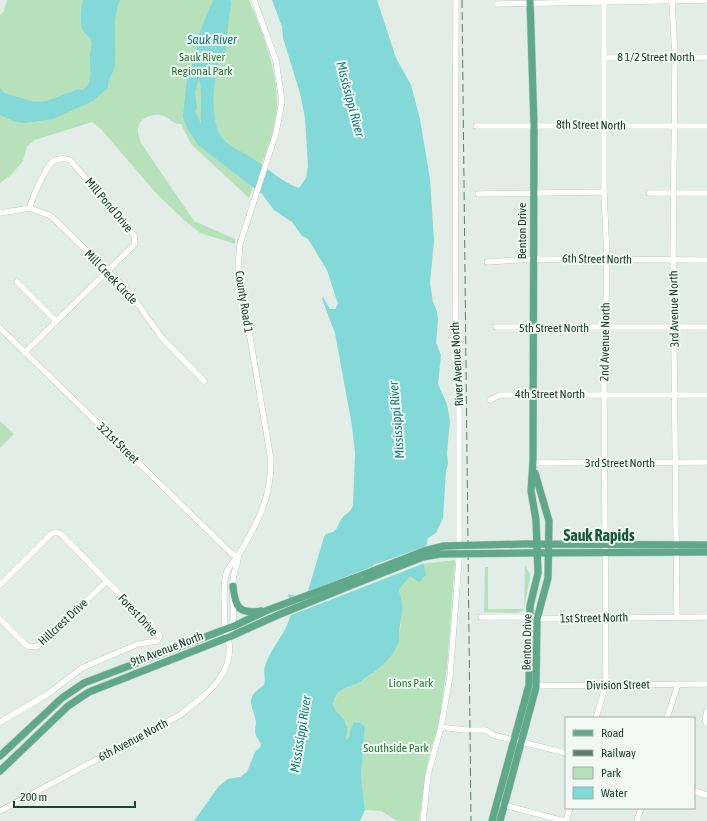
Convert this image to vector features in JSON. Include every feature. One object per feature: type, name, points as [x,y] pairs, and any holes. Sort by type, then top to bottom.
[{"type":"main road","name":"Benton Drive","points":[[500,821],[518,741],[533,686],[533,618],[531,601],[537,579],[536,520],[531,491],[533,463],[534,125],[530,1]]},
{"type":"main road","name":"Benton Drive","points":[[533,463],[538,487],[548,515],[547,583],[533,618]]},
{"type":"main road","points":[[363,578],[424,551],[444,546],[536,543],[606,543],[707,552]]},
{"type":"main road","points":[[363,578],[423,557],[440,554],[606,552],[676,549],[707,545]]},
{"type":"main road","name":"9th Avenue North","points":[[0,771],[68,706],[89,692],[229,637],[276,611],[363,578]]},
{"type":"main road","points":[[232,586],[236,604],[244,612],[268,610]]},
{"type":"main road","name":"9th Avenue North","points":[[0,756],[62,698],[84,683],[234,626],[268,610],[276,611]]},
{"type":"main road","name":"Benton Drive","points":[[492,821],[496,803],[518,741]]},
{"type":"street","name":"County Road 1","points":[[225,629],[226,572],[232,562],[238,557],[259,519],[271,479],[271,460],[238,267],[240,244],[276,133],[282,101],[276,61],[254,0]]},
{"type":"street","name":"River Avenue North","points":[[423,821],[428,775],[441,727],[450,676],[459,560],[459,409],[455,351],[456,0]]},
{"type":"street","name":"3rd Avenue North","points":[[672,0],[675,57],[674,327],[677,617]]},
{"type":"street","points":[[497,4],[530,1],[707,0]]},
{"type":"street","name":"2nd Avenue North","points":[[596,717],[606,684],[604,328],[607,259],[604,192],[604,1]]},
{"type":"street","name":"8 1/2 Street North","points":[[605,58],[707,57]]},
{"type":"street","name":"8th Street North","points":[[476,126],[707,126]]},
{"type":"street","name":"Mill Pond Drive","points":[[25,352],[135,244],[134,235],[70,160],[62,158],[52,162],[31,199],[30,208]]},
{"type":"street","points":[[478,194],[604,192]]},
{"type":"street","points":[[649,192],[674,194],[707,193]]},
{"type":"street","points":[[0,213],[30,208]]},
{"type":"street","name":"Mill Creek Circle","points":[[30,208],[51,216],[129,292],[162,338],[204,381]]},
{"type":"street","name":"6th Street North","points":[[487,262],[533,259],[707,260]]},
{"type":"street","points":[[17,282],[56,321]]},
{"type":"street","name":"5th Street North","points":[[496,327],[707,327]]},
{"type":"street","name":"321st Street","points":[[0,328],[231,554],[238,557]]},
{"type":"street","name":"4th Street North","points":[[490,400],[500,395],[707,395]]},
{"type":"street","name":"3rd Street North","points":[[533,463],[604,464],[707,462]]},
{"type":"street","name":"Forest Drive","points":[[0,585],[51,534],[56,532],[61,534],[160,636],[158,641],[138,644],[82,668],[48,694],[0,722]]},
{"type":"street","name":"County Road 1","points":[[234,626],[232,586],[238,565],[238,557]]},
{"type":"street","name":"Hillcrest Drive","points":[[0,619],[27,646],[37,647],[107,581]]},
{"type":"street","name":"1st Street North","points":[[481,617],[606,619],[707,617]]},
{"type":"street","points":[[229,637],[234,626]]},
{"type":"street","points":[[225,629],[229,637]]},
{"type":"street","name":"6th Avenue North","points":[[0,811],[180,715],[200,700],[221,678],[227,666],[230,654],[229,637]]},
{"type":"street","points":[[667,717],[678,684]]},
{"type":"street","name":"Division Street","points":[[533,686],[707,684]]},
{"type":"street","points":[[707,711],[705,720],[707,724]]},
{"type":"street","points":[[441,727],[464,733],[489,731],[494,735],[565,753]]},
{"type":"street","points":[[695,791],[707,795]]},
{"type":"street","points":[[496,803],[565,821],[570,809]]},
{"type":"street","points":[[637,821],[640,809]]},
{"type":"green space","name":"Sauk River Regional Park","points":[[7,0],[249,0],[261,29],[271,60],[277,107],[270,141],[249,198],[191,144],[181,124],[178,124],[164,116],[152,115],[144,118],[139,124],[138,130],[141,143],[194,221],[235,239],[235,244],[200,233],[184,220],[155,192],[101,129],[92,122],[35,140],[27,146],[23,161],[11,175],[0,183],[0,15],[4,11]]},
{"type":"green space","points":[[0,421],[14,434],[0,448]]},
{"type":"green space","points":[[455,560],[447,667],[439,722],[428,760],[419,821],[398,821],[381,811],[365,810],[361,776],[365,727],[356,722],[350,731],[350,736],[347,739],[347,724],[334,708],[334,701],[340,690],[359,683],[369,676],[393,653],[399,640],[402,610],[399,590],[410,576],[423,568],[423,564]]},
{"type":"green space","points":[[525,565],[530,577],[524,610],[518,613],[484,612],[485,567],[488,567],[488,609],[524,609]]},
{"type":"water","points":[[83,0],[120,0],[117,8],[115,24],[115,65],[108,88],[93,101],[53,119],[25,123],[16,122],[0,115],[0,88],[4,93],[35,102],[47,101],[78,89],[82,90],[89,83],[92,42],[84,32],[81,25]]},
{"type":"water","points":[[213,0],[230,0],[231,4],[226,49],[219,62],[214,91],[214,112],[219,132],[229,145],[251,157],[280,178],[299,188],[306,178],[308,166],[305,118],[300,93],[283,38],[282,27],[272,0],[377,0],[396,58],[411,85],[420,119],[430,179],[434,241],[430,283],[438,320],[436,343],[441,355],[438,384],[447,404],[450,421],[447,453],[448,464],[446,471],[443,518],[436,533],[428,538],[423,560],[426,575],[419,582],[410,576],[399,590],[402,611],[399,641],[396,648],[388,659],[377,669],[360,682],[340,691],[333,703],[334,708],[346,724],[347,739],[350,736],[350,731],[354,722],[361,723],[365,727],[361,776],[365,810],[360,821],[194,821],[219,786],[228,779],[240,777],[247,772],[255,752],[261,746],[255,733],[256,722],[251,701],[254,694],[264,685],[265,666],[288,623],[291,605],[288,594],[296,596],[308,591],[324,537],[326,534],[336,530],[342,518],[352,508],[355,453],[352,426],[335,333],[322,299],[323,297],[330,309],[335,309],[338,304],[327,270],[308,239],[302,236],[292,222],[274,210],[262,194],[198,145],[187,128],[183,117],[187,77],[196,54],[198,36]],"holes":[[[199,79],[201,95],[201,124],[195,111],[197,108],[195,92]]]},
{"type":"pier","points":[[429,545],[425,563],[289,616],[288,600],[373,566],[374,564]]},
{"type":"railway","points":[[462,0],[471,821]]},
{"type":"district","name":"Sauk Rapids","points":[[599,535]]},
{"type":"water label","name":"Sauk River","points":[[212,39]]},
{"type":"water label","name":"Mississippi River","points":[[351,99]]},
{"type":"water label","name":"Mississippi River","points":[[396,420]]},
{"type":"water label","name":"Mississippi River","points":[[300,734]]},
{"type":"park label","name":"Lions Park","points":[[411,683]]},
{"type":"park label","name":"Southside Park","points":[[396,748]]}]
